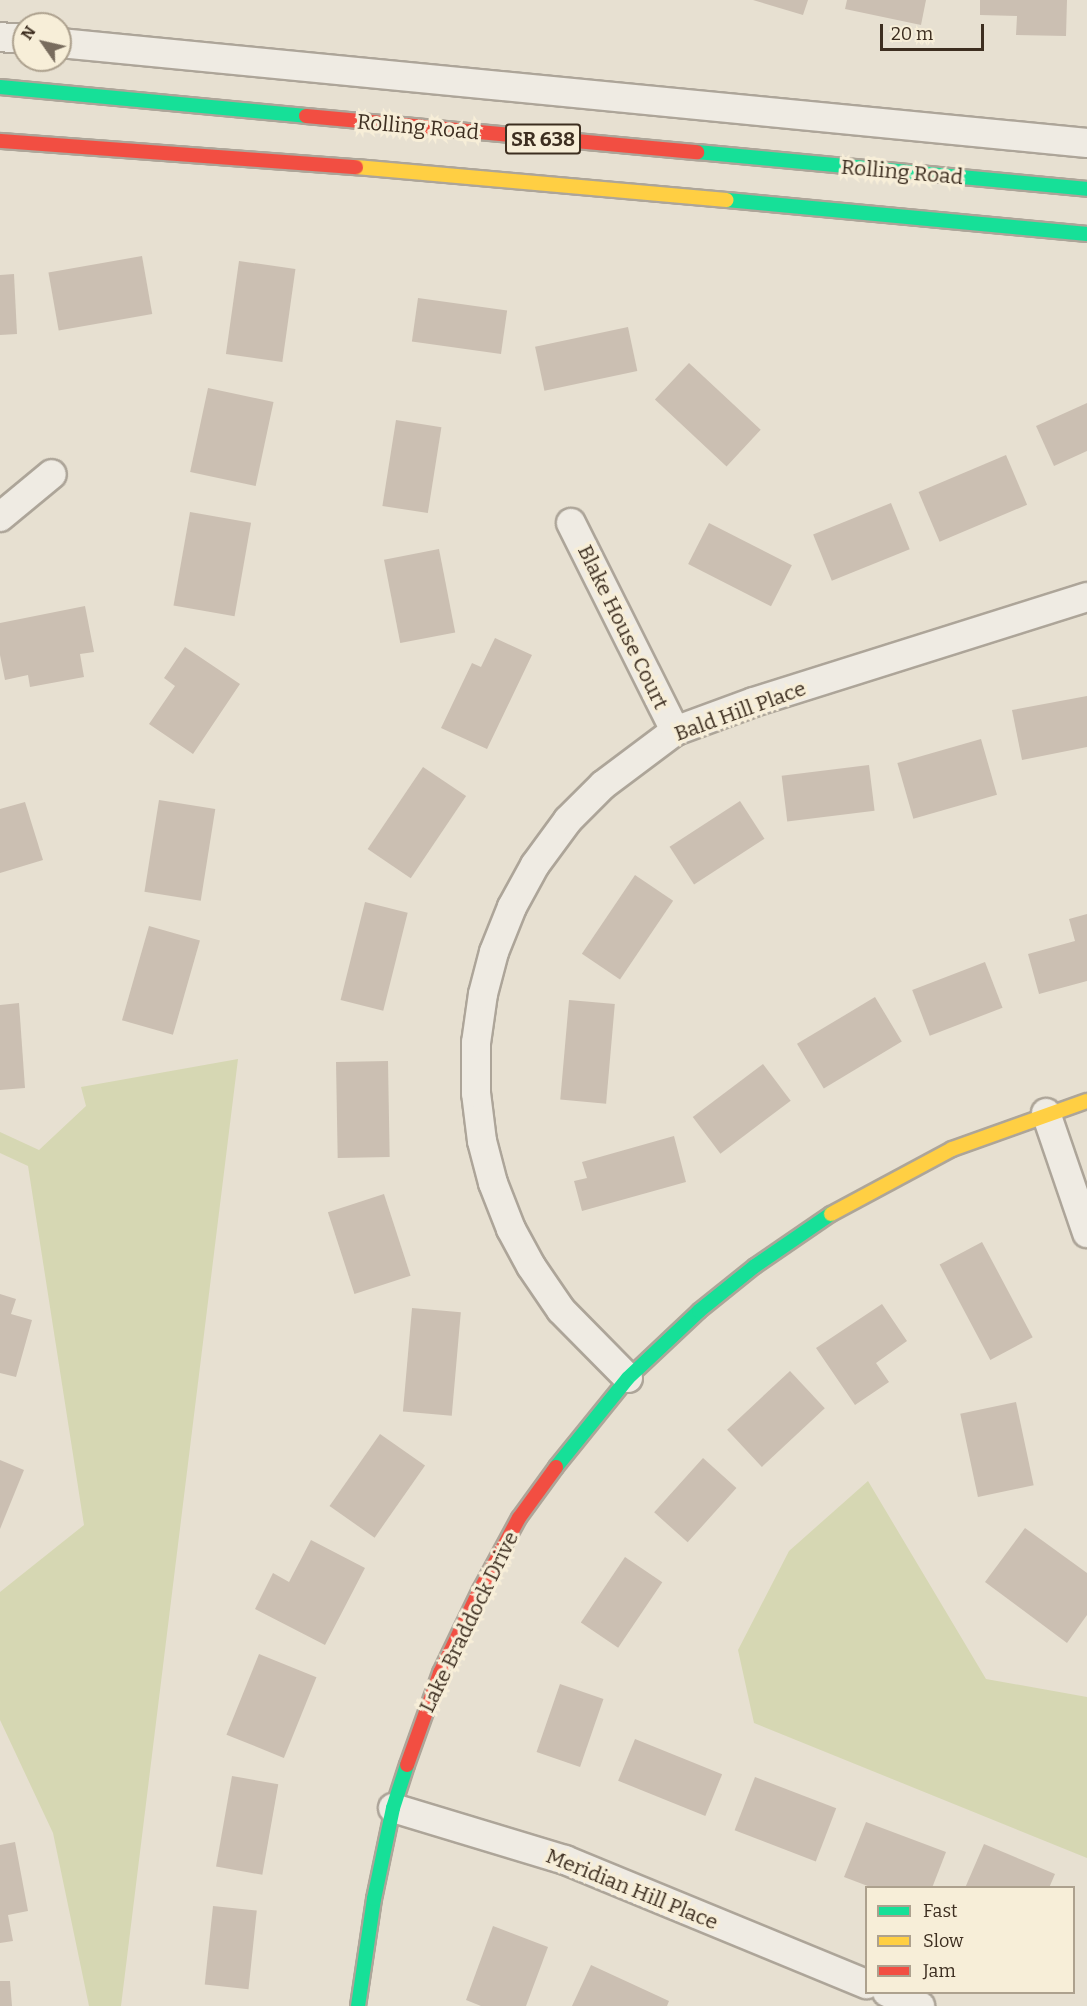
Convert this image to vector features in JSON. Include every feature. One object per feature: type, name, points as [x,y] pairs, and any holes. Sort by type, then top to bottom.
[{"type":"main road","name":"Rolling Road","points":[[0,87],[1087,189]]},
{"type":"main road","name":"Rolling Road","points":[[0,141],[557,184],[1087,234]]},
{"type":"main road","name":"Lake Braddock Drive","points":[[358,2006],[374,1899],[393,1808],[419,1725],[440,1673],[480,1590],[519,1518],[569,1449],[628,1378],[699,1311],[746,1273],[830,1214],[952,1149],[1046,1113],[1087,1101]]},
{"type":"street","points":[[72,44],[1087,143]]},
{"type":"street","points":[[0,517],[52,474]]},
{"type":"street","name":"Blake House Court","points":[[572,523],[675,731]]},
{"type":"street","name":"Bald Hill Place","points":[[628,1378],[561,1310],[531,1266],[511,1228],[493,1183],[482,1141],[476,1093],[476,1043],[483,994],[494,952],[512,907],[535,865],[568,820],[603,785],[675,731],[754,702],[1087,597]]},
{"type":"street","points":[[1046,1113],[1087,1233]]},
{"type":"street","name":"Meridian Hill Place","points":[[393,1808],[565,1860],[865,1983]]},
{"type":"street","points":[[892,1994],[920,2006]]},
{"type":"green space","points":[[238,1059],[121,2006],[89,2006],[53,1833],[0,1720],[0,1592],[84,1525],[28,1166],[0,1153],[0,1132],[39,1150],[86,1106],[81,1087]]},
{"type":"green space","points":[[868,1481],[986,1679],[1087,1697],[1087,1858],[754,1723],[738,1650],[789,1551]]},
{"type":"building","points":[[753,0],[808,0],[803,15]]},
{"type":"building","points":[[847,0],[926,0],[921,25],[845,9]]},
{"type":"building","points":[[980,0],[1067,0],[1066,36],[1016,35],[1017,16],[980,15]]},
{"type":"building","points":[[142,256],[152,314],[59,331],[48,272]]},
{"type":"building","points":[[239,261],[295,269],[282,362],[226,354]]},
{"type":"building","points":[[14,274],[17,334],[0,335],[0,275]]},
{"type":"building","points":[[418,298],[507,311],[501,354],[412,342]]},
{"type":"building","points":[[628,327],[637,371],[544,391],[535,347]]},
{"type":"building","points":[[689,363],[761,430],[727,466],[655,400]]},
{"type":"building","points":[[208,388],[274,402],[256,486],[190,472]]},
{"type":"building","points":[[1087,403],[1087,451],[1054,466],[1036,426]]},
{"type":"building","points":[[396,420],[441,427],[428,513],[382,506]]},
{"type":"building","points":[[1006,455],[1027,505],[940,542],[919,492]]},
{"type":"building","points":[[891,503],[910,549],[832,581],[813,534]]},
{"type":"building","points":[[190,512],[251,523],[235,616],[174,606]]},
{"type":"building","points":[[709,523],[792,565],[771,606],[688,564]]},
{"type":"building","points":[[439,549],[455,632],[400,643],[384,560]]},
{"type":"building","points":[[85,606],[94,652],[80,654],[84,677],[30,687],[28,675],[5,680],[0,655],[0,623]]},
{"type":"building","points":[[495,638],[532,655],[487,749],[441,728],[472,663],[481,667]]},
{"type":"building","points":[[185,647],[240,684],[193,754],[149,724],[175,686],[164,678]]},
{"type":"building","points":[[1087,696],[1087,747],[1022,760],[1012,710]]},
{"type":"building","points":[[981,739],[997,795],[913,819],[897,763]]},
{"type":"building","points":[[869,765],[875,811],[787,821],[782,776]]},
{"type":"building","points":[[423,767],[466,796],[411,878],[368,849]]},
{"type":"building","points":[[159,800],[215,809],[201,901],[144,892]]},
{"type":"building","points":[[740,801],[765,839],[694,884],[670,847]]},
{"type":"building","points":[[25,802],[43,860],[0,873],[0,809]]},
{"type":"building","points":[[635,875],[673,901],[620,979],[582,954]]},
{"type":"building","points":[[365,902],[408,913],[383,1011],[341,1000]]},
{"type":"building","points":[[1087,914],[1087,981],[1039,994],[1028,954],[1075,941],[1069,919]]},
{"type":"building","points":[[149,926],[200,941],[173,1035],[122,1020]]},
{"type":"building","points":[[985,962],[1003,1008],[930,1036],[912,990]]},
{"type":"building","points":[[875,997],[902,1042],[824,1088],[797,1044]]},
{"type":"building","points":[[569,1000],[615,1004],[606,1104],[560,1100]]},
{"type":"building","points":[[19,1003],[25,1088],[0,1090],[0,1005]]},
{"type":"building","points":[[388,1061],[390,1157],[338,1158],[336,1062]]},
{"type":"building","points":[[763,1064],[791,1101],[720,1154],[693,1117]]},
{"type":"building","points":[[674,1136],[686,1182],[582,1211],[574,1181],[587,1178],[582,1162]]},
{"type":"building","points":[[384,1194],[411,1276],[354,1294],[328,1212]]},
{"type":"building","points":[[982,1242],[1033,1337],[990,1360],[940,1265]]},
{"type":"building","points":[[0,1294],[16,1299],[11,1314],[32,1320],[16,1377],[0,1373]]},
{"type":"building","points":[[882,1304],[907,1341],[876,1363],[889,1382],[855,1405],[816,1348]]},
{"type":"building","points":[[412,1308],[461,1312],[452,1416],[403,1412]]},
{"type":"building","points":[[790,1371],[825,1408],[762,1467],[727,1430]]},
{"type":"building","points":[[1016,1402],[1034,1485],[978,1497],[960,1414]]},
{"type":"building","points":[[380,1434],[425,1466],[375,1538],[330,1506]]},
{"type":"building","points":[[703,1458],[736,1488],[688,1542],[654,1512]]},
{"type":"building","points":[[0,1460],[24,1470],[0,1529]]},
{"type":"building","points":[[1025,1528],[1087,1573],[1087,1615],[1067,1643],[985,1582]]},
{"type":"building","points":[[311,1540],[365,1568],[325,1645],[255,1609],[273,1573],[289,1582]]},
{"type":"building","points":[[625,1557],[662,1582],[618,1648],[581,1622]]},
{"type":"building","points":[[259,1654],[316,1677],[284,1758],[226,1735]]},
{"type":"building","points":[[560,1684],[603,1699],[580,1767],[537,1752]]},
{"type":"building","points":[[635,1739],[722,1774],[705,1816],[618,1781]]},
{"type":"building","points":[[232,1776],[278,1784],[262,1875],[216,1867]]},
{"type":"building","points":[[755,1777],[836,1808],[816,1861],[735,1830]]},
{"type":"building","points":[[866,1822],[946,1852],[933,1886],[868,1886],[844,1877]]},
{"type":"building","points":[[15,1842],[28,1911],[8,1915],[13,1941],[0,1943],[0,1845]]},
{"type":"building","points":[[984,1844],[1055,1874],[1050,1886],[966,1886]]},
{"type":"building","points":[[213,1906],[257,1911],[249,1989],[205,1985]]},
{"type":"building","points":[[493,1926],[548,1947],[526,2006],[481,2006],[466,2000]]},
{"type":"building","points":[[591,1965],[669,2001],[667,2006],[572,2006]]},
{"type":"building","points":[[0,1981],[10,1981],[12,2006],[0,2006]]},
{"type":"traffic: fast","points":[[0,87],[306,116]]},
{"type":"traffic: fast","points":[[697,152],[1087,189]]},
{"type":"traffic: fast","points":[[727,200],[1087,234]]},
{"type":"traffic: fast","points":[[556,1467],[628,1378],[699,1311],[755,1266],[831,1214]]},
{"type":"traffic: fast","points":[[358,2006],[374,1899],[393,1808],[407,1765]]},
{"type":"traffic: slow","points":[[356,167],[727,200]]},
{"type":"traffic: slow","points":[[831,1214],[952,1149],[1087,1101]]},
{"type":"traffic: jam","points":[[306,116],[697,152]]},
{"type":"traffic: jam","points":[[0,141],[356,167]]},
{"type":"traffic: jam","points":[[407,1765],[440,1673],[480,1590],[519,1518],[556,1467]]}]
